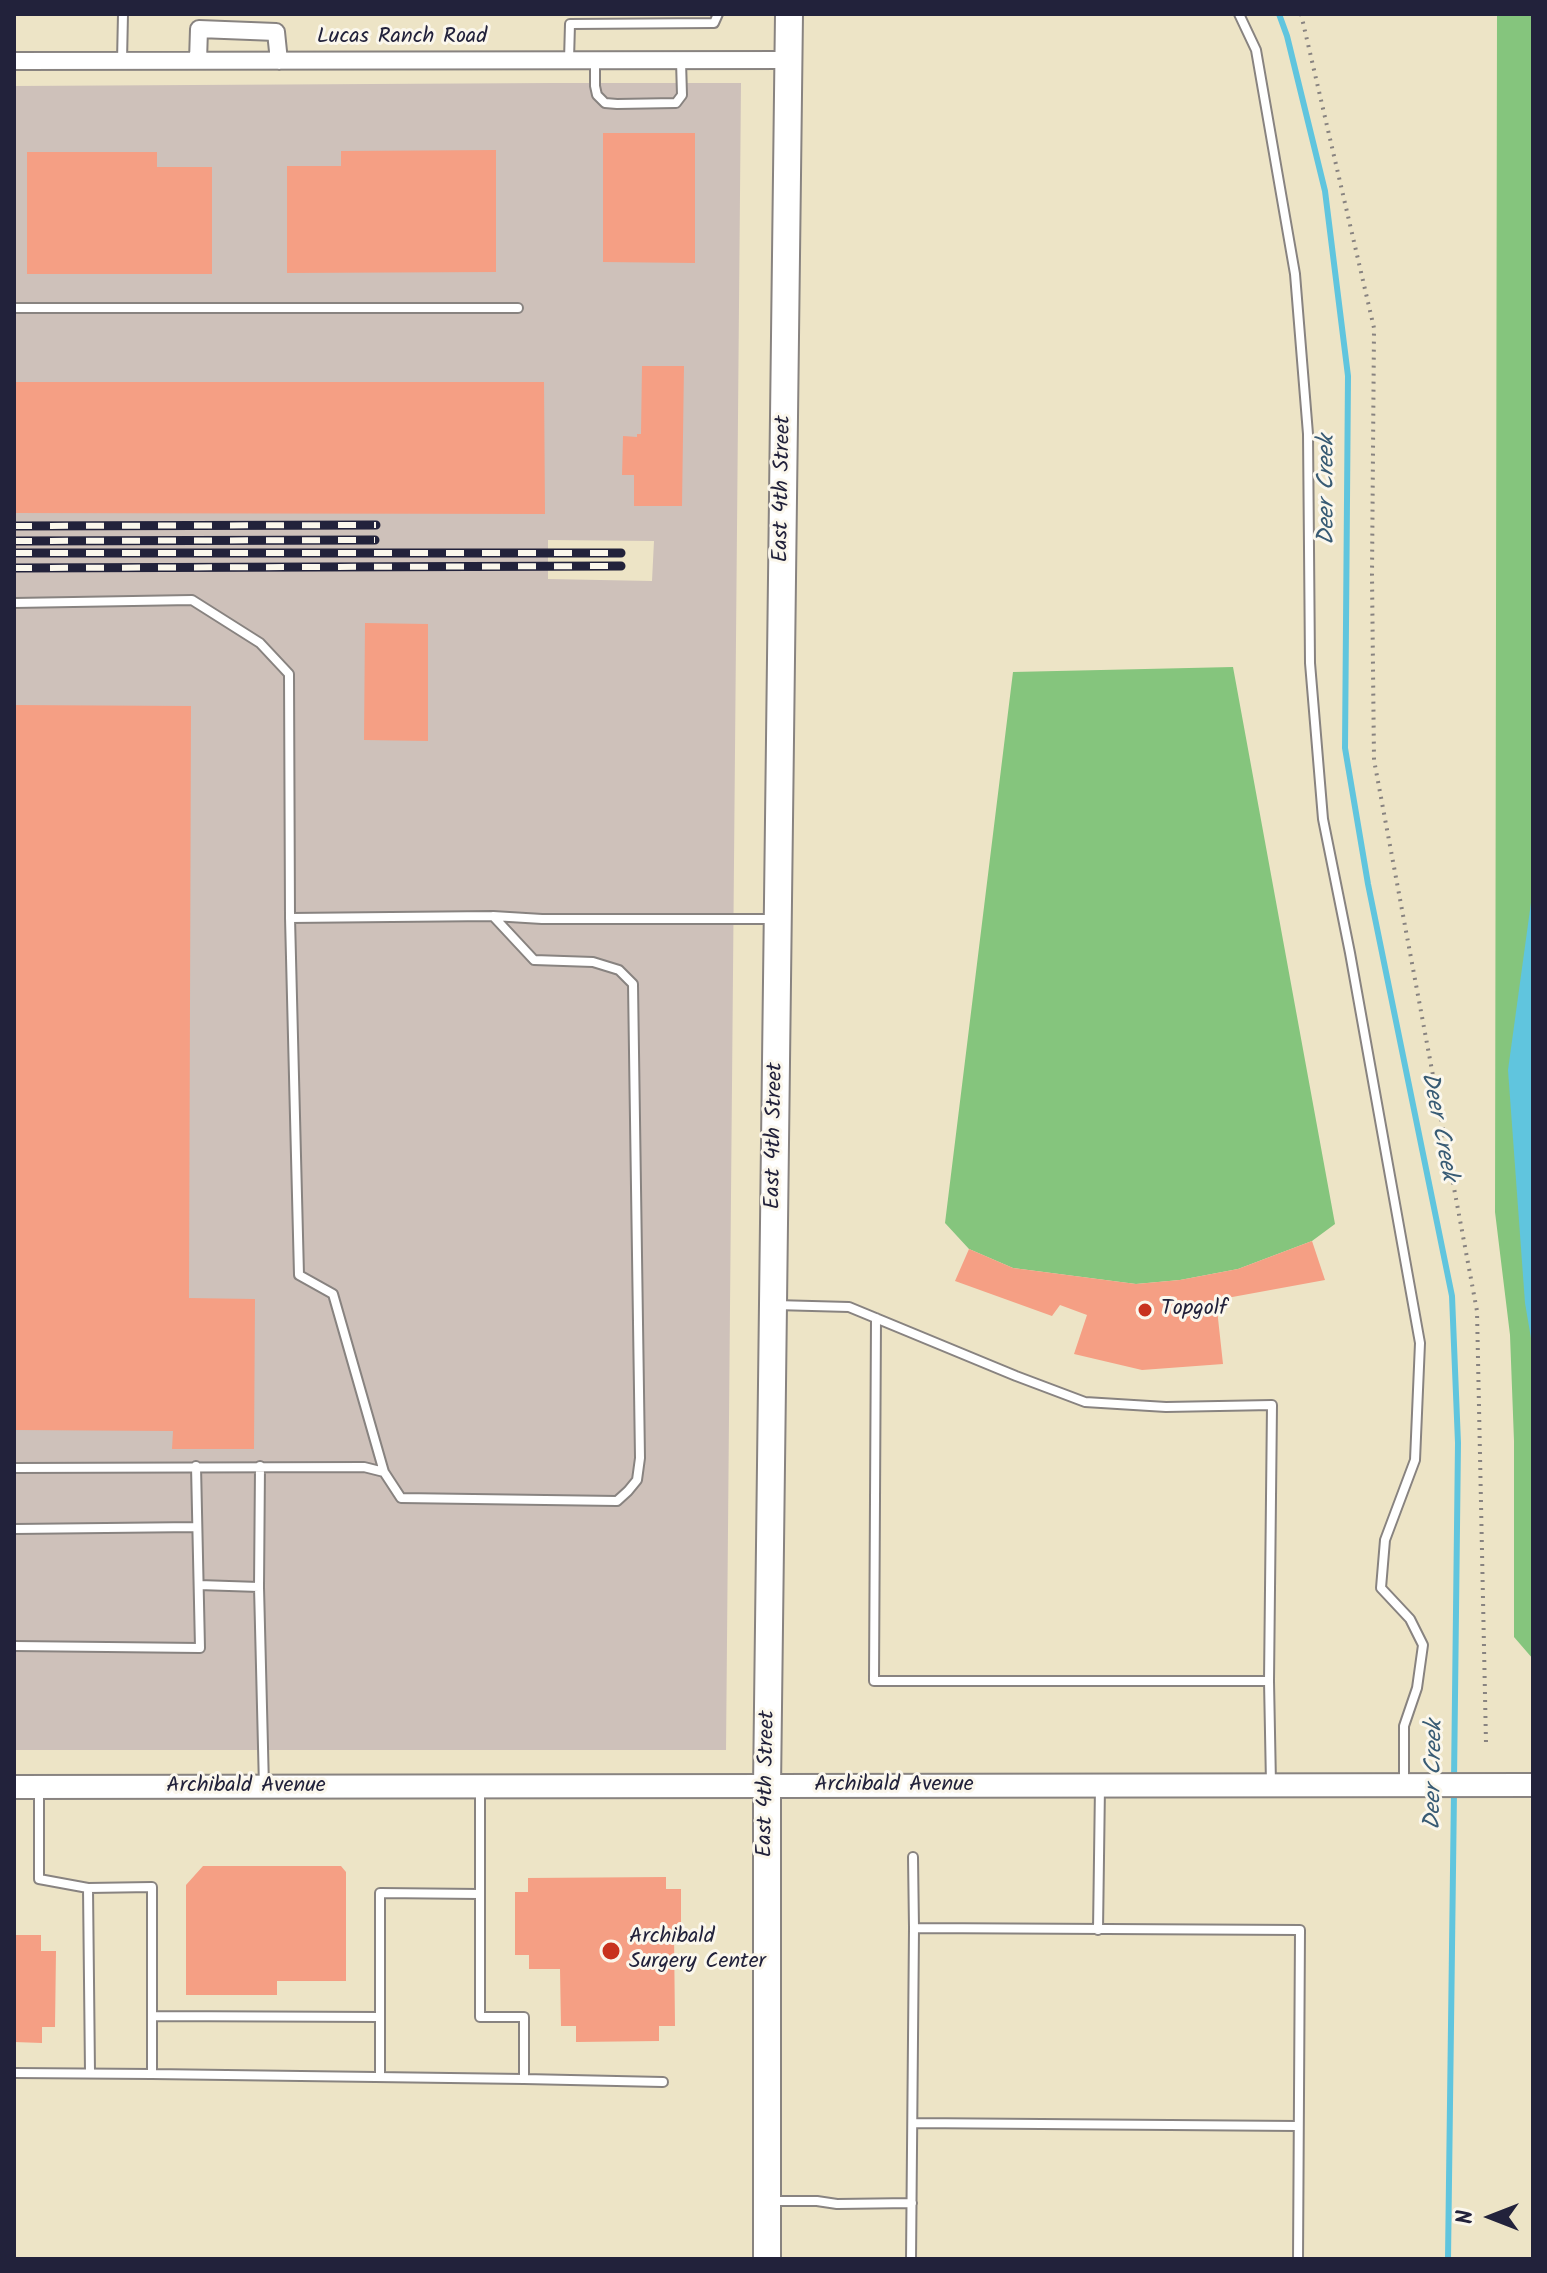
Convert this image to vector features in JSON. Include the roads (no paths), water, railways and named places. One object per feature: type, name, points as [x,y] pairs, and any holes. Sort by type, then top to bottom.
[{"type":"main road","name":"East 4th Street","points":[[767,2259],[767,1787],[789,14]]},
{"type":"main road","name":"Archibald Avenue","points":[[14,1787],[1533,1785]]},
{"type":"street","points":[[198,61],[199,29],[276,32],[279,61]]},
{"type":"street","name":"Lucas Ranch Road","points":[[14,61],[789,60]]},
{"type":"lane","points":[[122,61],[123,14]]},
{"type":"lane","points":[[569,60],[570,14]]},
{"type":"lane","points":[[570,24],[714,23],[718,14]]},
{"type":"lane","points":[[1239,14],[1256,50],[1295,274],[1308,434],[1310,663],[1323,819],[1420,1343],[1415,1460],[1385,1540],[1381,1588],[1410,1619],[1423,1645],[1417,1688],[1404,1726],[1404,1785]]},
{"type":"lane","points":[[595,60],[597,95],[605,103],[669,104],[676,103],[682,95],[681,60]]},
{"type":"lane","points":[[14,308],[518,308]]},
{"type":"lane","points":[[14,603],[192,600],[260,643],[289,674],[290,918],[299,1275],[333,1294],[384,1472],[401,1498],[617,1501],[637,1480],[640,1458],[633,984],[619,970],[593,962],[534,960],[493,916]]},
{"type":"lane","points":[[290,918],[493,916],[542,919],[779,919]]},
{"type":"lane","points":[[774,1305],[849,1307],[1085,1402],[1166,1407],[1272,1405],[1271,1785]]},
{"type":"lane","points":[[876,1318],[874,1681],[1269,1681]]},
{"type":"lane","points":[[14,1646],[200,1648],[196,1466]]},
{"type":"lane","points":[[260,1466],[259,1587],[264,1787]]},
{"type":"lane","points":[[14,1468],[364,1467],[384,1472]]},
{"type":"lane","points":[[14,1529],[197,1527]]},
{"type":"lane","points":[[199,1585],[259,1587]]},
{"type":"lane","points":[[1098,1930],[1100,1785]]},
{"type":"lane","points":[[39,1787],[39,1879],[88,1888],[152,1887],[152,2074]]},
{"type":"lane","points":[[480,1787],[480,2017],[524,2017],[524,2079]]},
{"type":"lane","points":[[911,2259],[913,1857]]},
{"type":"lane","points":[[88,1888],[90,2073]]},
{"type":"lane","points":[[380,2077],[380,1893],[480,1894]]},
{"type":"lane","points":[[914,1928],[1300,1930],[1298,2259]]},
{"type":"lane","points":[[152,2016],[380,2017]]},
{"type":"lane","points":[[14,2073],[663,2082]]},
{"type":"lane","points":[[913,2123],[1298,2126]]},
{"type":"lane","points":[[767,2201],[912,2203]]},
{"type":"water","points":[[1533,888],[1533,1350],[1525,1303],[1508,1070]]},
{"type":"waterway","name":"Deer Creek","points":[[1279,14],[1325,191],[1348,376],[1345,748],[1368,884],[1452,1296],[1458,1443],[1454,1780]]},
{"type":"waterway","name":"Deer Creek","points":[[1448,2259],[1454,1792]]},
{"type":"railway","points":[[14,526],[376,525]]},
{"type":"railway","points":[[14,541],[375,540]]},
{"type":"railway","points":[[14,553],[621,553]]},
{"type":"railway","points":[[14,568],[621,566]]},
{"type":"place","name":"Topgolf","points":[[1145,1310]]},
{"type":"place","name":"Archibald Surgery Center","points":[[611,1951]]}]
